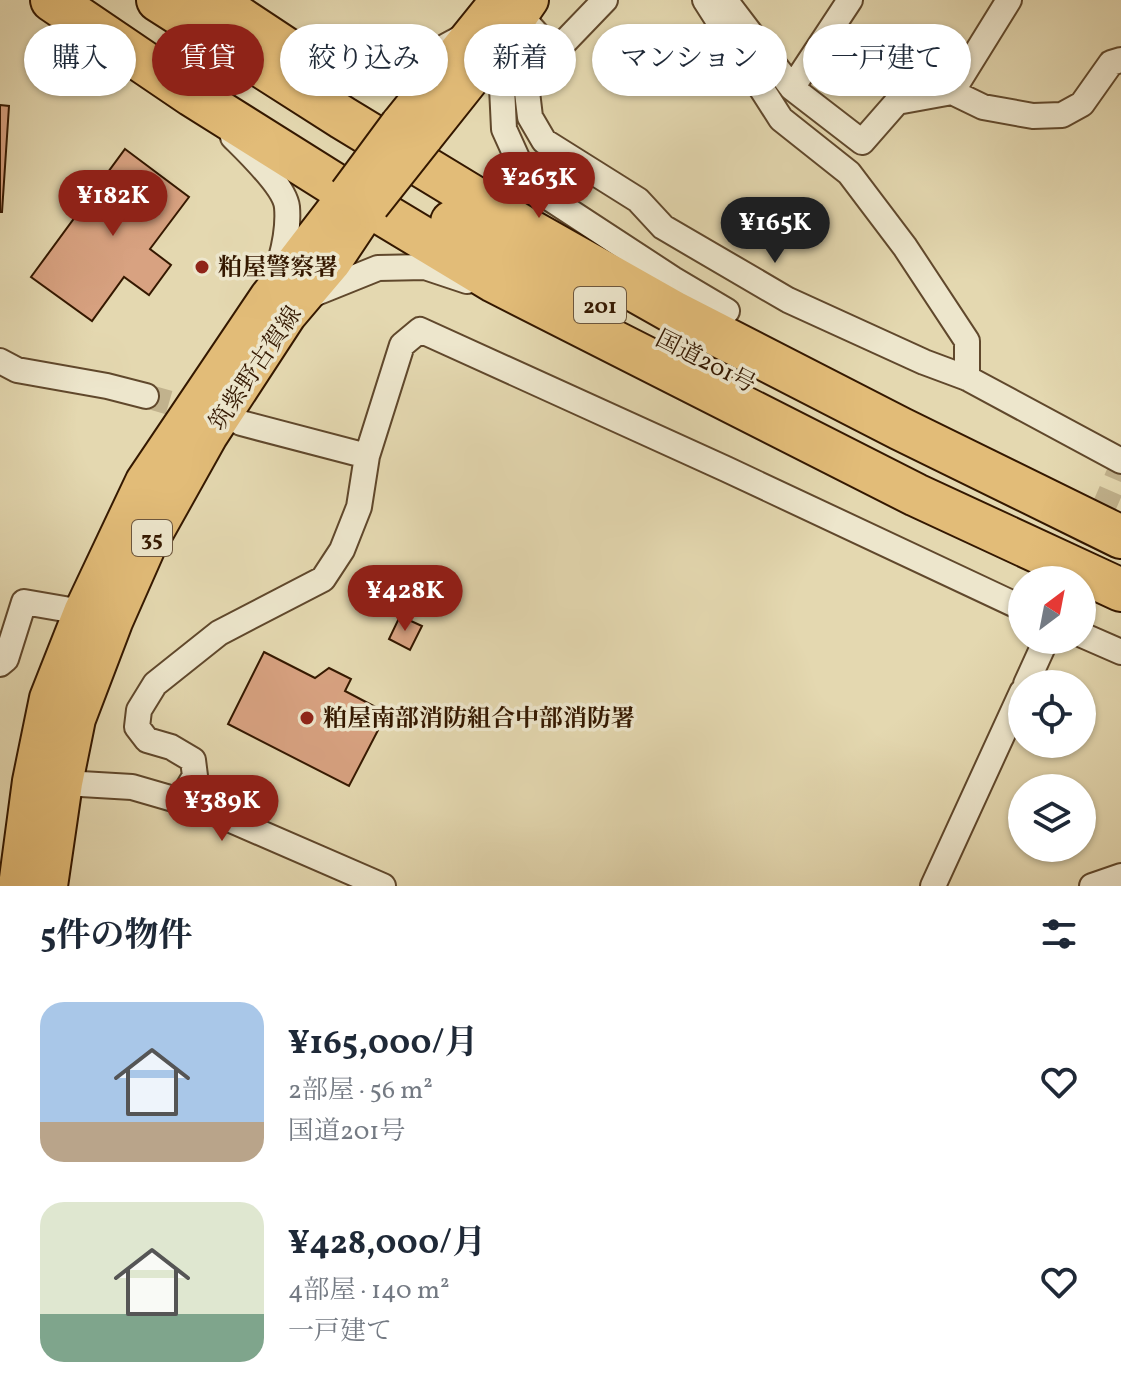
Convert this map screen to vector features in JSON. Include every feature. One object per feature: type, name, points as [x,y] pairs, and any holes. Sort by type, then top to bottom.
[{"type":"highway","name":"201","points":[[52,0],[152,68]]},
{"type":"highway","name":"国道201号","points":[[101,0],[317,140],[510,256],[662,340],[1121,570]]},
{"type":"highway","name":"国道201号","points":[[158,0],[521,226],[675,313],[1121,537]]},
{"type":"highway","name":"201","points":[[212,0],[248,24]]},
{"type":"highway","name":"201","points":[[264,34],[411,131],[566,222],[727,311],[1121,515]]},
{"type":"highway","name":"201","points":[[194,96],[494,281],[916,495],[1121,590]]},
{"type":"main road","name":"筑紫野古賀線","points":[[17,886],[48,698],[82,612],[144,481],[411,131],[512,16]]},
{"type":"main road","name":"筑紫野古賀線","points":[[49,886],[32,782],[77,719],[148,545],[209,436],[288,315],[285,298]]},
{"type":"street","points":[[512,16],[554,53],[605,0]]},
{"type":"street","points":[[705,0],[781,119],[849,173],[905,247],[967,341],[967,378]]},
{"type":"street","points":[[725,0],[792,88],[862,142],[897,102],[930,96]]},
{"type":"street","points":[[792,88],[850,0]]},
{"type":"street","points":[[971,61],[1009,0]]},
{"type":"street","points":[[264,34],[334,64],[384,67],[426,57],[469,33],[512,16]]},
{"type":"street","points":[[512,16],[525,75],[530,117],[544,141],[638,200],[663,227],[788,300],[924,362],[967,378],[1121,461]]},
{"type":"street","points":[[512,16],[502,87],[504,129],[518,160],[540,192],[727,311]]},
{"type":"street","points":[[960,96],[983,107],[1033,116],[1062,115],[1082,104],[1111,63],[1121,60]]},
{"type":"street","points":[[193,96],[267,171],[287,204],[285,298],[378,268],[425,267],[549,308]]},
{"type":"street","points":[[533,181],[580,165]]},
{"type":"street","points":[[180,801],[195,776],[193,760],[171,747],[147,740],[137,727],[139,710],[155,684],[219,633],[323,579],[342,550],[359,507],[367,456],[402,345],[420,330],[1008,601]]},
{"type":"street","points":[[0,361],[17,370],[146,396]]},
{"type":"street","points":[[241,423],[367,456]]},
{"type":"street","points":[[0,664],[6,659],[12,600],[82,612]]},
{"type":"street","points":[[1096,641],[1121,652]]},
{"type":"street","points":[[933,886],[1008,723]]},
{"type":"street","points":[[32,782],[132,787],[201,807],[383,886]]},
{"type":"street","points":[[1092,886],[1121,876]]},
{"type":"building","points":[[0,105],[9,106],[2,212],[0,212]]},
{"type":"building","points":[[125,149],[189,197],[150,249],[171,265],[149,295],[124,277],[92,321],[31,277]]},
{"type":"building","points":[[400,616],[422,626],[410,650],[389,639]]},
{"type":"building","name":"粕屋南部消防組合中部消防署","points":[[264,652],[315,678],[329,668],[351,679],[345,691],[387,713],[349,786],[228,724]]},
{"type":"tunnel","points":[[146,396],[205,413]]},
{"type":"tunnel","points":[[1079,566],[1121,467]]},
{"type":"place","name":"粕屋警察署","points":[[202,267]]},
{"type":"place","name":"粕屋南部消防組合中部消防署","points":[[307,718]]}]
